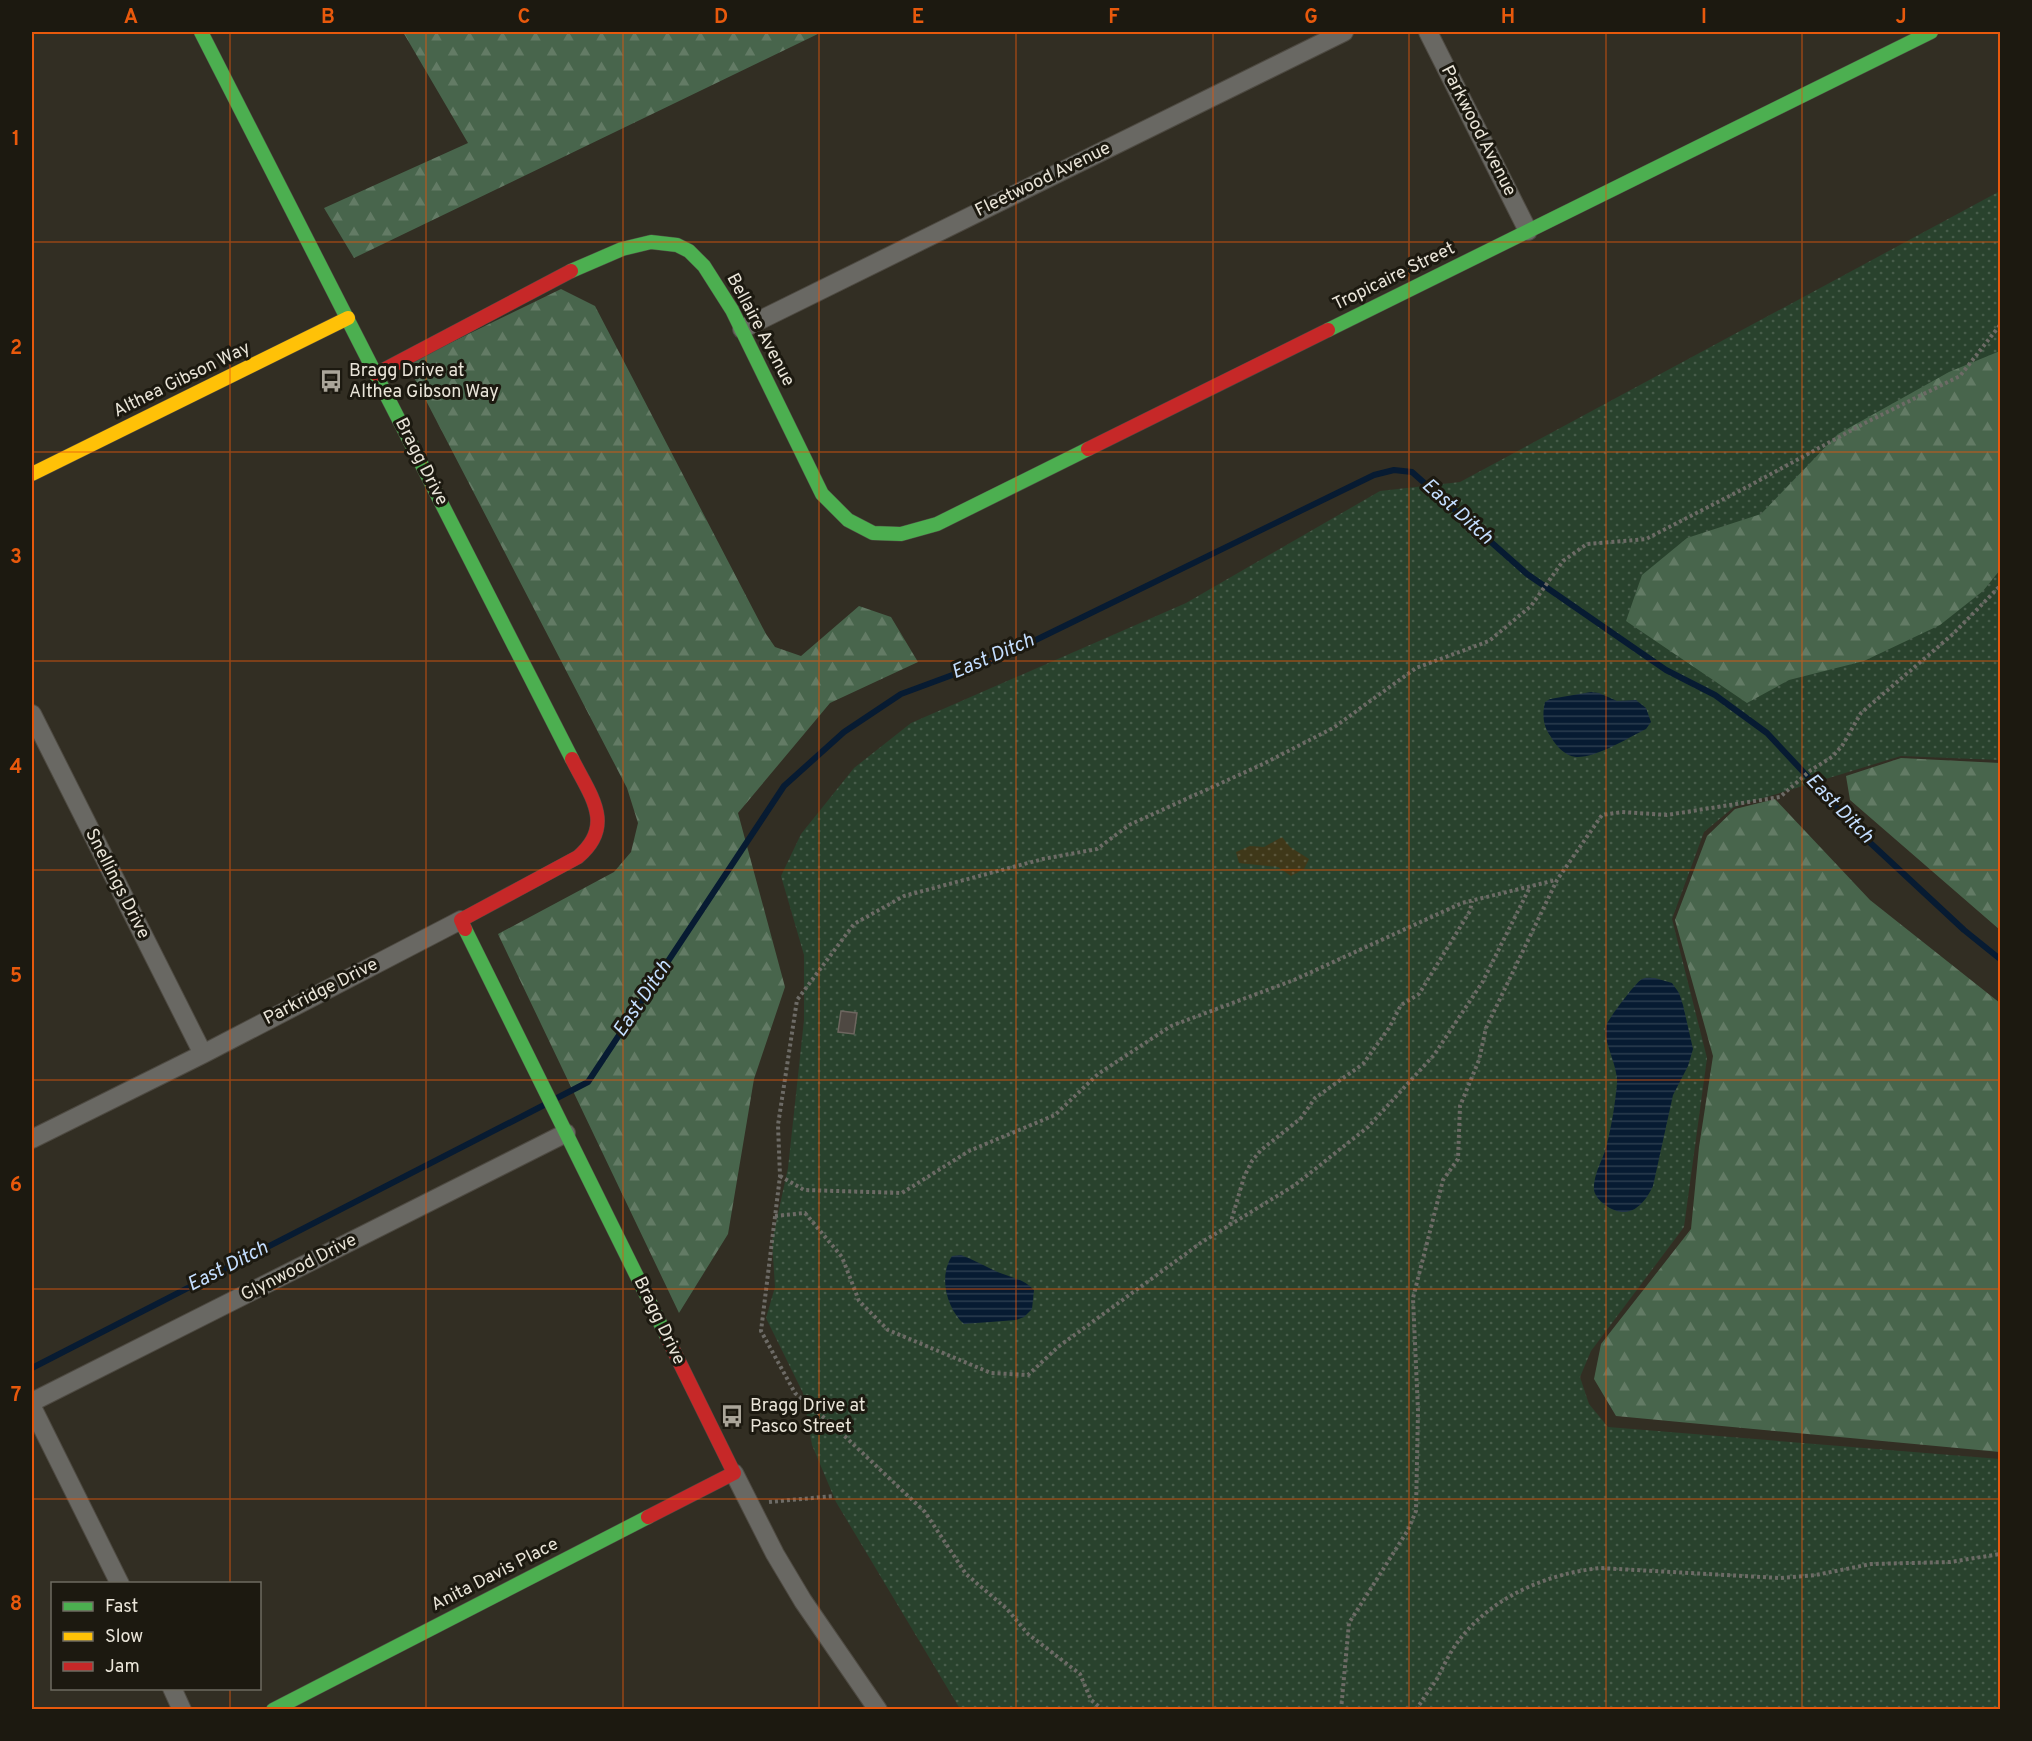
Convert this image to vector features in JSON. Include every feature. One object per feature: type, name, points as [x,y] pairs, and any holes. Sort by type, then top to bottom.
[{"type":"street","name":"Bragg Drive","points":[[201,32],[597,808],[599,823],[597,830]]},
{"type":"street","name":"Fleetwood Avenue","points":[[742,328],[1344,32]]},
{"type":"street","name":"Parkwood Avenue","points":[[1428,32],[1528,231]]},
{"type":"street","name":"Tropicaire Street","points":[[868,532],[894,535],[913,532],[937,524],[1930,32]]},
{"type":"street","name":"Bellaire Avenue","points":[[376,374],[558,278],[622,249],[651,242],[677,245],[689,251],[704,266],[742,328],[822,494],[855,526],[868,532]]},
{"type":"street","name":"Althea Gibson Way","points":[[32,474],[348,318]]},
{"type":"street","name":"Snellings Drive","points":[[32,714],[203,1054]]},
{"type":"street","name":"Parkridge Drive","points":[[32,1139],[203,1054],[578,857],[590,847],[597,830]]},
{"type":"street","name":"Bragg Drive","points":[[461,920],[775,1554],[803,1601],[878,1710]]},
{"type":"street","name":"Glynwood Drive","points":[[32,1402],[566,1133]]},
{"type":"street","points":[[32,1407],[119,1582]]},
{"type":"street","name":"Anita Davis Place","points":[[276,1709],[734,1473]]},
{"type":"street","points":[[172,1690],[182,1710]]},
{"type":"path","points":[[1103,1710],[1092,1700],[1080,1674],[1028,1634],[1007,1609],[966,1574],[925,1512],[836,1428],[795,1393],[761,1331],[780,1176],[778,1125],[797,1000],[854,924],[904,896],[1043,859],[1097,849],[1129,825],[1263,765],[1333,728],[1416,668],[1489,641],[1531,606],[1563,561],[1587,544],[1646,539],[1747,488],[1865,423],[1960,376],[2001,325]]},
{"type":"path","points":[[1341,1710],[1349,1623],[1408,1530],[1416,1511],[1418,1411],[1413,1298],[1443,1180],[1458,1159],[1460,1106],[1479,1060],[1486,1028],[1557,880],[1602,815],[1622,812],[1667,815],[1780,797],[1811,770],[1832,757],[1842,746],[1861,713],[1953,634],[2001,586]]},
{"type":"path","points":[[780,1176],[804,1190],[902,1193],[969,1151],[1055,1114],[1098,1074],[1171,1026],[1294,980],[1462,903],[1557,880]]},
{"type":"path","points":[[775,1216],[805,1213],[842,1257],[859,1301],[888,1330],[991,1373],[1028,1375],[1058,1347],[1202,1242],[1295,1185],[1368,1127],[1434,1055],[1482,983],[1530,887]]},
{"type":"path","points":[[1229,1225],[1244,1177],[1252,1161],[1261,1150],[1301,1118],[1316,1098],[1363,1064],[1389,1028],[1401,1005],[1419,994],[1470,911],[1472,901]]},
{"type":"path","points":[[750,1504],[834,1496]]},
{"type":"path","points":[[1416,1710],[1457,1644],[1473,1624],[1496,1604],[1518,1592],[1576,1570],[1600,1568],[1780,1578],[1816,1575],[1871,1564],[1950,1562],[2001,1554]]},
{"type":"green space","points":[[403,32],[822,32],[354,258],[324,208],[468,143]]},
{"type":"green space","points":[[2000,191],[2000,760],[1901,756],[1734,807],[1704,832],[1672,919],[1707,1058],[1684,1227],[1591,1351],[1580,1377],[1589,1404],[1608,1427],[2000,1459],[2000,1709],[960,1709],[836,1502],[812,1445],[803,1393],[766,1318],[775,1287],[772,1241],[788,1168],[804,1020],[804,955],[781,876],[801,834],[854,768],[911,723],[1186,603],[1380,491],[1460,482]]},
{"type":"green space","points":[[561,289],[595,306],[766,634],[775,647],[801,656],[859,606],[891,617],[918,662],[830,703],[738,813],[785,987],[754,1079],[728,1234],[679,1313],[498,934],[614,872],[631,852],[638,823],[627,788],[407,364]]},
{"type":"green space","points":[[2000,351],[2000,570],[1983,591],[1940,625],[1864,661],[1789,680],[1747,703],[1626,621],[1642,575],[1687,538],[1761,514],[1838,434],[1949,372]]},
{"type":"green space","points":[[1901,758],[2000,763],[2000,930],[1850,800],[1846,776]]},
{"type":"green space","points":[[1775,799],[1870,900],[2000,1003],[2000,1452],[1616,1416],[1594,1379],[1601,1344],[1691,1229],[1699,1147],[1713,1056],[1675,920],[1707,836],[1735,809]]},
{"type":"sand","points":[[1282,837],[1290,847],[1309,859],[1304,869],[1291,876],[1278,867],[1239,863],[1236,852],[1250,846],[1264,847]]},
{"type":"water","points":[[1591,692],[1617,701],[1636,700],[1646,708],[1651,722],[1646,729],[1602,751],[1576,757],[1568,755],[1555,744],[1546,729],[1543,716],[1545,702],[1550,699]]},
{"type":"water","points":[[1655,978],[1672,983],[1679,993],[1693,1049],[1688,1066],[1673,1095],[1653,1186],[1639,1206],[1627,1212],[1620,1212],[1602,1203],[1594,1190],[1596,1175],[1609,1135],[1617,1083],[1605,1032],[1608,1022],[1628,993],[1642,979]]},
{"type":"water","points":[[961,1255],[1030,1286],[1034,1290],[1032,1309],[1024,1317],[1016,1320],[964,1324],[953,1310],[945,1283],[948,1264],[952,1256]]},
{"type":"building","points":[[841,1011],[857,1013],[854,1034],[838,1032]]},
{"type":"waterway","name":"East Ditch","points":[[555,1099],[588,1082],[784,786],[844,732],[901,694],[1001,657],[1374,475],[1394,470],[1412,472],[1527,574],[1666,670],[1715,695],[1767,733],[1864,837],[1964,930],[2000,959]]},
{"type":"waterway","name":"East Ditch","points":[[32,1368],[546,1104]]},
{"type":"traffic: fast","points":[[201,32],[572,759]]},
{"type":"traffic: fast","points":[[1328,330],[1931,32]]},
{"type":"traffic: fast","points":[[571,271],[622,249],[651,242],[677,245],[689,251],[704,266],[732,310],[822,494],[848,520],[873,533],[901,534],[937,524],[1088,449]]},
{"type":"traffic: fast","points":[[465,929],[667,1337]]},
{"type":"traffic: fast","points":[[273,1710],[648,1517]]},
{"type":"traffic: slow","points":[[32,474],[348,318]]},
{"type":"traffic: jam","points":[[376,374],[571,271]]},
{"type":"traffic: jam","points":[[1088,449],[1328,330]]},
{"type":"traffic: jam","points":[[465,929],[461,920],[578,857],[589,845],[596,833],[598,821],[596,810],[592,797],[572,759]]},
{"type":"traffic: jam","points":[[648,1517],[734,1473],[667,1337]]},
{"type":"place","name":"Bragg Drive at Althea Gibson Way","points":[[331,381]]},
{"type":"place","name":"Bragg Drive at Pasco Street","points":[[732,1416]]}]
